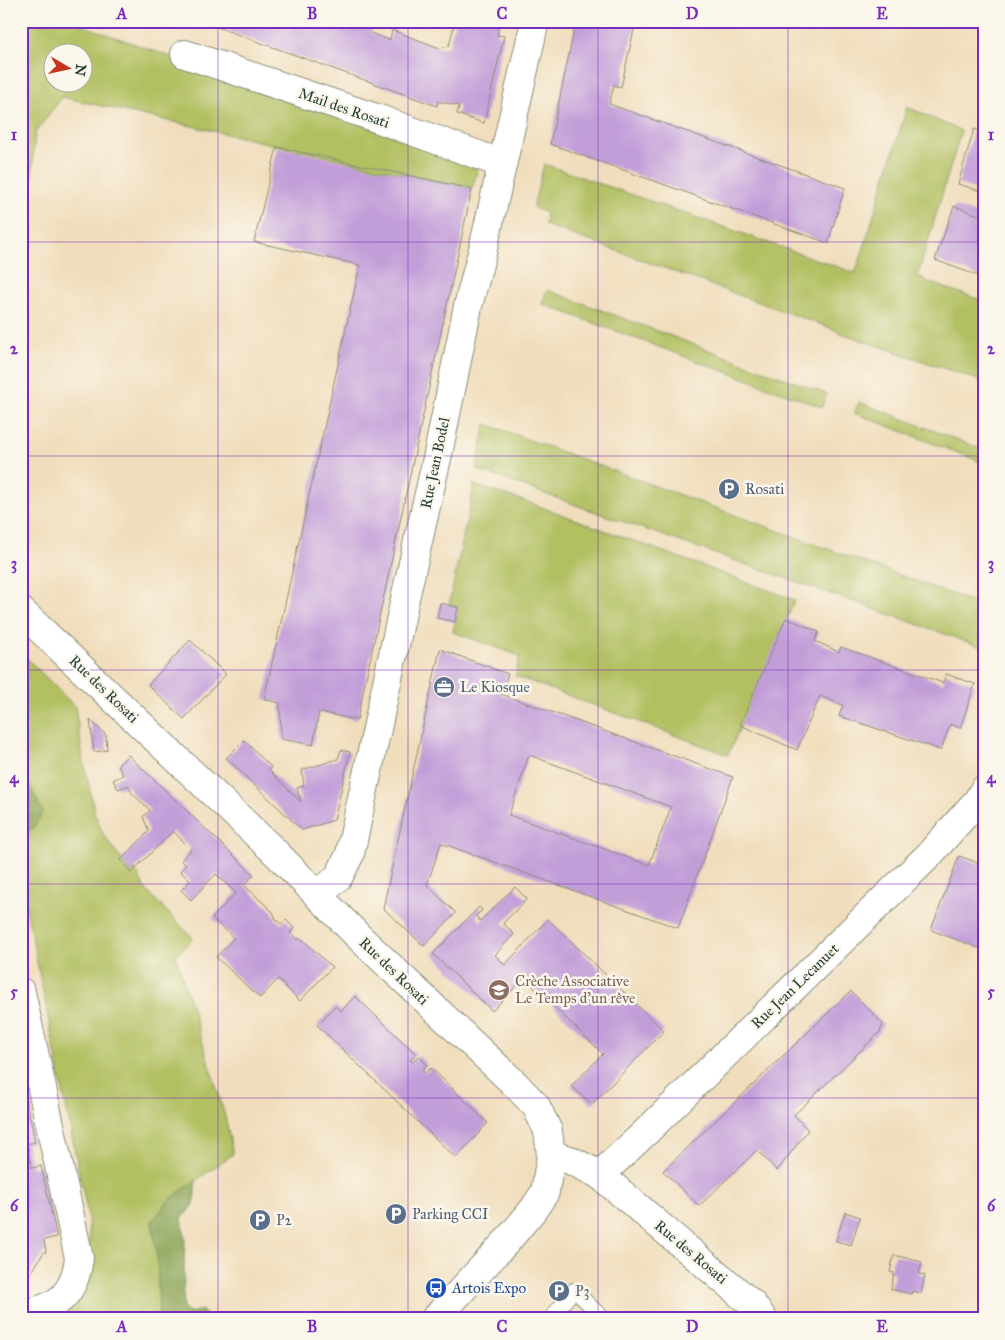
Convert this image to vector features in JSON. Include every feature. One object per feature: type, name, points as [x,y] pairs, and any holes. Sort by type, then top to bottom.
[{"type":"street","name":"Rue Jean Bodel","points":[[318,896],[338,876],[350,854],[438,454],[468,306],[484,249],[535,21]]},
{"type":"street","name":"Mail des Rosati","points":[[185,54],[379,119],[489,159],[503,162]]},
{"type":"street","name":"Rue des Rosati","points":[[21,612],[246,824],[361,939],[515,1084],[536,1106],[548,1131],[551,1155],[570,1160],[600,1175],[752,1304],[763,1319]]},
{"type":"street","name":"Rue Jean Lecanuet","points":[[600,1175],[928,856],[978,800],[984,790]]},
{"type":"street","points":[[21,1315],[54,1305],[65,1295],[73,1284],[77,1272],[78,1258],[75,1235],[22,1002]]},
{"type":"street","points":[[435,1319],[483,1268],[533,1210],[545,1192],[551,1155]]},
{"type":"lane","points":[[550,1319],[574,1290],[604,1319]]},
{"type":"green space","points":[[21,21],[70,21],[371,128],[478,169],[472,189],[62,97],[35,133],[21,307]]},
{"type":"green space","points":[[907,107],[961,131],[918,275],[928,282],[984,301],[984,382],[841,333],[545,225],[546,213],[533,207],[544,164],[855,273]]},
{"type":"green space","points":[[547,290],[827,394],[822,407],[542,304]]},
{"type":"green space","points":[[859,402],[984,450],[984,463],[854,413]]},
{"type":"green space","points":[[486,424],[984,606],[984,648],[476,469]]},
{"type":"green space","points":[[474,485],[533,504],[795,600],[728,755],[515,676],[520,656],[453,632],[458,607],[449,605]]},
{"type":"green space","points":[[21,655],[28,659],[75,707],[95,814],[103,834],[131,873],[135,869],[145,889],[193,938],[176,956],[225,1116],[233,1154],[170,1199],[152,1222],[157,1254],[159,1317],[152,1319],[62,1319],[78,1297],[90,1256],[88,1216],[21,883]]},
{"type":"green space","points":[[21,769],[43,812],[33,829],[21,829]]},
{"type":"green space","points":[[196,1180],[194,1205],[182,1218],[185,1238],[183,1307],[189,1313],[202,1310],[209,1319],[152,1319],[159,1317],[157,1254],[152,1222],[170,1199]]},
{"type":"building","points":[[200,21],[365,21],[373,24],[370,33],[390,40],[392,30],[440,48],[449,46],[455,21],[500,21],[497,35],[504,36],[484,123],[457,114],[459,106],[438,101],[437,106]]},
{"type":"building","points":[[576,21],[636,21],[621,87],[614,85],[609,104],[845,188],[828,243],[550,144]]},
{"type":"building","points":[[974,129],[984,132],[984,192],[958,184]]},
{"type":"building","points":[[277,147],[472,189],[357,720],[319,712],[313,745],[281,739],[280,703],[264,699],[360,265],[254,242]]},
{"type":"building","points":[[954,206],[984,217],[984,278],[935,260]]},
{"type":"building","points":[[440,603],[458,607],[455,622],[437,618]]},
{"type":"building","points":[[786,618],[819,632],[815,641],[839,652],[841,647],[943,683],[946,674],[975,684],[960,728],[950,724],[941,750],[839,716],[843,705],[820,696],[797,750],[740,725]]},
{"type":"building","points":[[190,640],[226,674],[184,719],[148,685]]},
{"type":"building","points":[[440,649],[508,674],[501,694],[733,777],[678,928],[441,843],[427,885],[456,913],[424,946],[383,908]],"holes":[[[529,755],[671,807],[649,865],[509,815]]]},
{"type":"building","points":[[90,720],[106,735],[107,750],[94,752]]},
{"type":"building","points":[[244,740],[271,767],[269,770],[301,802],[297,788],[304,786],[302,770],[338,759],[341,750],[350,752],[334,820],[302,830],[226,758]]},
{"type":"building","points":[[128,755],[254,875],[244,885],[273,912],[281,924],[286,920],[294,928],[290,933],[296,938],[303,940],[332,967],[300,1001],[278,979],[260,998],[216,957],[234,938],[212,918],[236,893],[216,874],[191,900],[181,890],[190,881],[180,871],[186,865],[181,861],[191,849],[173,831],[131,873],[121,860],[149,831],[143,817],[150,810],[132,793],[128,785],[118,789],[113,780],[123,775],[118,765]]},
{"type":"building","points":[[959,856],[984,865],[984,950],[931,930]]},
{"type":"building","points":[[515,887],[527,899],[503,923],[514,934],[495,955],[505,965],[548,919],[664,1031],[592,1104],[571,1086],[603,1054],[524,978],[492,1011],[433,954],[479,907],[482,910],[476,916],[480,921]]},
{"type":"building","points":[[851,991],[883,1024],[880,1032],[794,1115],[808,1130],[777,1171],[757,1150],[699,1206],[663,1171]]},
{"type":"building","points":[[355,996],[416,1054],[410,1060],[412,1062],[419,1056],[427,1065],[422,1070],[425,1073],[431,1068],[488,1123],[456,1158],[317,1025],[335,1006],[341,1011]]},
{"type":"building","points":[[21,1073],[35,1142],[27,1144],[32,1168],[41,1166],[57,1237],[44,1240],[46,1252],[44,1252],[27,1280],[21,1282]]},
{"type":"building","points":[[845,1212],[860,1217],[851,1245],[836,1241]]},
{"type":"building","points":[[894,1255],[922,1262],[919,1274],[925,1275],[921,1293],[912,1291],[911,1294],[891,1289],[894,1273],[890,1272]]},
{"type":"place","name":"Rosati","points":[[729,489]]},
{"type":"place","name":"Le Kiosque","points":[[444,687]]},
{"type":"place","name":"Crèche Associative Le Temps d’un rêve","points":[[499,990]]},
{"type":"place","name":"Parking CCI","points":[[396,1214]]},
{"type":"place","name":"P2","points":[[260,1220]]},
{"type":"place","name":"Artois Expo","points":[[436,1288]]},
{"type":"place","name":"P3","points":[[559,1291]]}]
